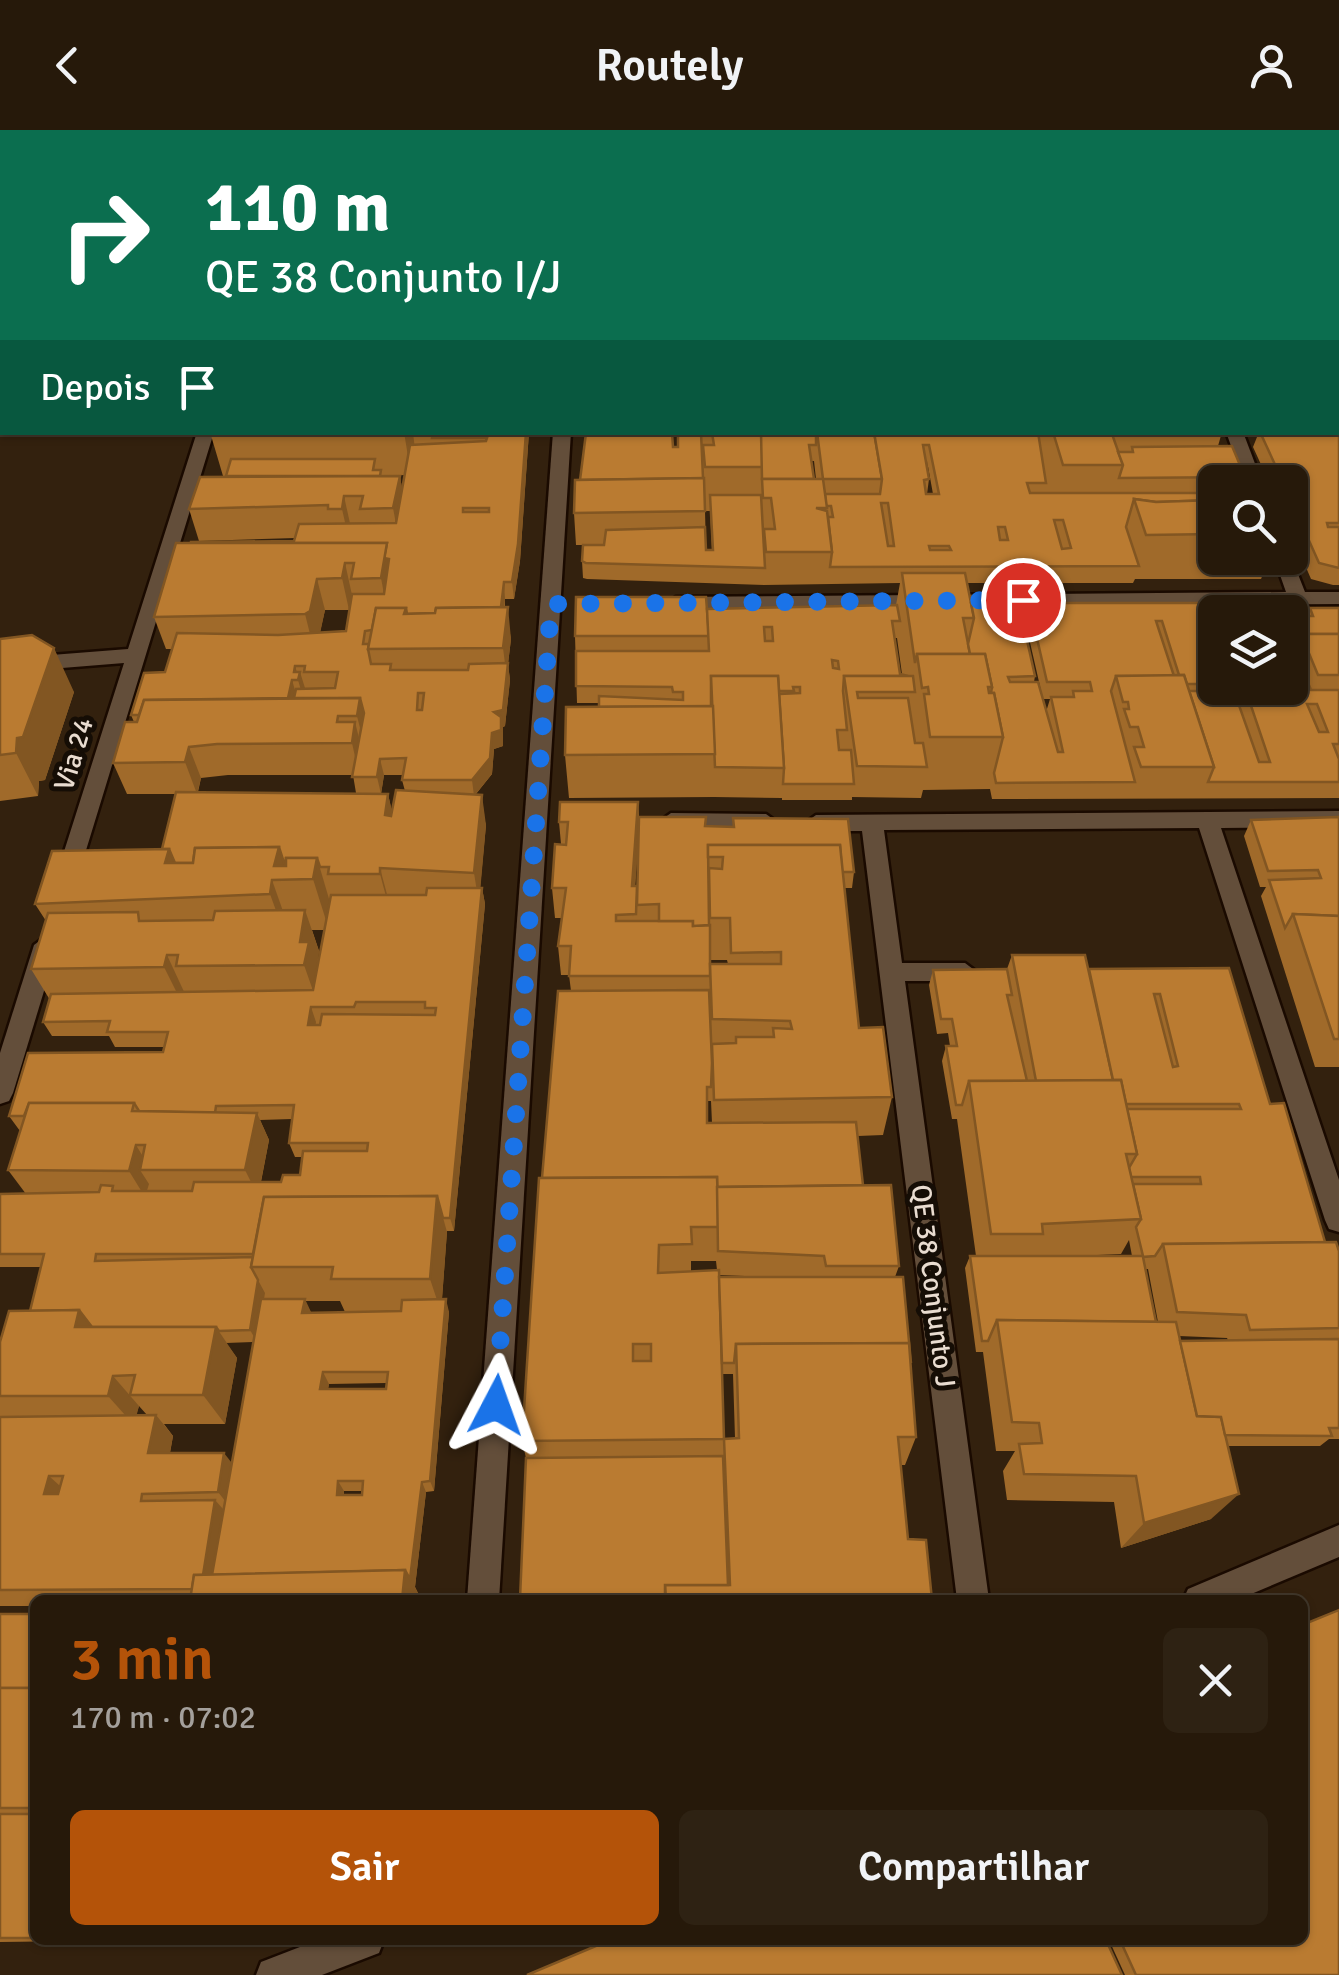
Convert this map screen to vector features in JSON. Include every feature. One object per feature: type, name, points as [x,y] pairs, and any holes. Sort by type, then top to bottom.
[{"type":"street","name":"Via 24","points":[[0,1093],[205,435]]},
{"type":"street","points":[[483,1595],[546,819],[569,435]]},
{"type":"street","points":[[1235,435],[1247,465]]},
{"type":"street","points":[[1308,598],[1339,598]]},
{"type":"street","points":[[649,603],[1198,599]]},
{"type":"street","points":[[0,666],[136,655]]},
{"type":"street","points":[[655,820],[872,824],[1339,818]]},
{"type":"street","points":[[1207,820],[1245,972],[1339,1220]]},
{"type":"street","name":"QE 38 Conjunto J","points":[[872,824],[972,1595]]},
{"type":"street","points":[[894,972],[988,972]]},
{"type":"street","points":[[1211,1595],[1339,1541]]},
{"type":"street","points":[[274,1975],[353,1945]]},
{"type":"building","points":[[526,435],[518,544],[512,582],[504,582],[501,607],[436,608],[435,613],[407,614],[406,608],[376,608],[372,630],[365,631],[363,644],[369,644],[371,664],[391,664],[390,670],[468,670],[469,664],[508,663],[503,710],[494,712],[501,717],[501,730],[492,733],[490,758],[472,780],[402,780],[406,758],[380,759],[377,777],[352,777],[364,713],[360,698],[294,698],[296,689],[335,688],[338,672],[304,672],[305,666],[295,666],[294,672],[300,672],[298,680],[292,680],[288,698],[144,700],[139,715],[131,715],[144,673],[165,672],[177,633],[278,635],[346,631],[352,594],[384,594],[387,543],[191,542],[294,541],[299,524],[396,523],[410,445],[487,438],[432,438]],"holes":[[[463,508],[489,508],[489,512],[463,512]],[[418,693],[424,693],[422,710],[417,710]]]},
{"type":"building","points":[[586,435],[672,435],[673,447],[678,447],[678,435],[701,435],[703,478],[580,480]]},
{"type":"building","points":[[712,435],[761,435],[763,467],[705,467],[703,445],[714,445]]},
{"type":"building","points":[[761,435],[816,435],[816,445],[809,445],[814,479],[762,479]]},
{"type":"building","points":[[817,435],[875,435],[882,479],[823,479]]},
{"type":"building","points":[[875,435],[1038,435],[1046,483],[1027,483],[1030,493],[1198,493],[1198,501],[1134,499],[1126,527],[1139,566],[830,567],[828,517],[833,517],[825,494],[880,494],[882,479]],"holes":[[[923,445],[929,445],[939,494],[926,494],[924,480],[929,479]],[[881,503],[888,503],[894,546],[888,546]],[[1054,520],[1063,520],[1071,548],[1062,549]],[[998,527],[1005,527],[1008,540],[1000,540]],[[929,546],[949,546],[951,550],[930,550]]]},
{"type":"building","points":[[1054,435],[1112,435],[1123,465],[1063,465]]},
{"type":"building","points":[[1261,435],[1339,435],[1339,523],[1327,523],[1328,527],[1339,527],[1339,568],[1319,563],[1308,538],[1308,465],[1275,465]]},
{"type":"building","points":[[1232,446],[1240,465],[1198,465],[1198,477],[1119,478],[1123,465],[1118,452],[1133,452],[1132,447]]},
{"type":"building","points":[[231,459],[375,459],[373,470],[381,470],[380,476],[226,476]]},
{"type":"building","points":[[400,476],[393,508],[360,509],[363,496],[344,496],[342,509],[328,509],[328,505],[189,509],[200,477]]},
{"type":"building","points":[[704,478],[705,511],[574,513],[575,480]]},
{"type":"building","points":[[762,479],[823,479],[827,508],[816,508],[827,511],[832,552],[766,552],[764,529],[775,529],[771,498],[763,498]]},
{"type":"building","points":[[710,495],[761,495],[765,568],[582,561],[583,545],[604,545],[606,530],[705,527],[706,550],[713,550]]},
{"type":"building","points":[[1134,499],[1198,501],[1198,534],[1146,535]]},
{"type":"building","points":[[176,543],[387,543],[381,578],[351,579],[354,563],[345,563],[342,578],[317,579],[310,611],[305,614],[154,617]]},
{"type":"building","points":[[902,573],[965,573],[974,618],[963,618],[970,654],[917,654],[915,663]]},
{"type":"building","points":[[576,597],[706,597],[709,636],[575,636]]},
{"type":"building","points":[[971,603],[1198,603],[1198,684],[1187,684],[1184,675],[1179,675],[1162,621],[1156,621],[1174,676],[1116,676],[1111,691],[1135,782],[996,783],[994,773],[1003,737],[985,654],[970,654],[968,644],[974,618]],"holes":[[[1027,621],[1033,621],[1047,682],[1090,682],[1092,691],[1073,691],[1074,697],[1051,697],[1063,752],[1058,752],[1038,682],[1010,682],[1008,677],[1035,676],[1024,627],[1028,627]]]},
{"type":"building","points":[[897,605],[900,621],[892,621],[900,674],[908,676],[844,676],[847,730],[837,730],[839,750],[851,750],[854,784],[783,784],[779,694],[800,693],[800,687],[779,691],[778,676],[711,676],[711,706],[599,707],[599,696],[683,700],[683,692],[673,692],[672,687],[576,686],[576,651],[709,651],[707,609]],"holes":[[[764,627],[772,627],[773,641],[765,641]]]},
{"type":"building","points":[[508,607],[503,648],[368,649],[376,608],[406,608],[404,614],[435,613],[436,608]]},
{"type":"building","points":[[1310,608],[1339,608],[1339,634],[1308,634],[1308,616],[1313,616]]},
{"type":"building","points":[[1308,634],[1339,634],[1339,675],[1318,675],[1308,651]]},
{"type":"building","points":[[32,635],[54,648],[23,737],[17,738],[16,753],[0,755],[0,639]]},
{"type":"building","points":[[917,654],[985,654],[992,687],[988,687],[989,693],[994,693],[1003,737],[930,737],[924,694],[929,694],[928,687],[922,688]]},
{"type":"building","points":[[1184,675],[1214,767],[1141,767],[1134,747],[1144,747],[1138,727],[1130,727],[1124,709],[1129,709],[1128,702],[1123,702],[1116,676]]},
{"type":"building","points":[[711,676],[778,676],[784,768],[715,767]]},
{"type":"building","points":[[844,676],[913,676],[915,692],[857,692],[858,698],[908,698],[915,743],[923,743],[927,767],[857,766]]},
{"type":"building","points":[[1308,683],[1311,690],[1339,690],[1339,744],[1333,744],[1339,759],[1339,782],[1208,782],[1214,767],[1189,691],[1198,691],[1198,705],[1239,705],[1259,762],[1270,762],[1251,705],[1307,705],[1319,732],[1328,732],[1317,704],[1308,704]]},
{"type":"building","points":[[360,698],[357,716],[338,716],[337,722],[355,722],[352,743],[217,744],[189,747],[185,762],[113,763],[125,722],[137,722],[144,700]]},
{"type":"building","points":[[713,706],[715,754],[565,755],[566,707]]},
{"type":"building","points":[[396,790],[482,795],[474,873],[380,868],[380,874],[328,874],[329,867],[320,867],[317,858],[286,858],[285,866],[279,847],[195,848],[193,863],[175,863],[169,849],[162,849],[176,792],[388,794],[385,815],[391,816]]},
{"type":"building","points":[[560,802],[638,802],[632,886],[637,886],[636,914],[616,915],[616,921],[693,921],[693,926],[710,925],[710,976],[569,976],[571,946],[558,946],[566,888],[552,888],[555,844],[566,845],[568,822],[559,822]]},
{"type":"building","points":[[639,817],[706,817],[705,826],[734,827],[733,818],[848,819],[854,872],[842,872],[840,845],[708,845],[709,925],[659,921],[659,904],[637,905]]},
{"type":"building","points":[[1339,817],[1339,916],[1293,914],[1285,928],[1269,880],[1321,878],[1318,870],[1268,871],[1251,820]]},
{"type":"building","points":[[708,845],[840,845],[859,1028],[883,1027],[892,1097],[714,1100],[712,1044],[736,1043],[736,1037],[774,1037],[773,1028],[792,1029],[790,1021],[712,1019],[710,964],[781,964],[781,952],[731,953],[730,918],[710,918],[709,868],[722,869],[723,857],[708,857]]},
{"type":"building","points":[[279,847],[274,866],[286,866],[286,858],[317,858],[313,879],[272,880],[270,894],[35,904],[52,851],[169,849],[165,863],[193,863],[195,848]]},
{"type":"building","points":[[427,888],[482,888],[450,1218],[443,1218],[437,1196],[264,1197],[253,1254],[96,1254],[95,1261],[253,1257],[251,1267],[258,1280],[250,1330],[92,1327],[79,1310],[30,1311],[44,1254],[0,1254],[0,1194],[99,1192],[101,1185],[113,1186],[112,1191],[192,1191],[194,1182],[281,1182],[283,1175],[300,1175],[303,1151],[367,1151],[368,1143],[289,1143],[294,1105],[216,1106],[215,1113],[139,1111],[134,1103],[29,1103],[24,1116],[9,1116],[28,1053],[163,1052],[168,1032],[107,1032],[110,1021],[43,1022],[51,994],[313,990],[331,895],[426,895]],"holes":[[[356,1002],[425,1002],[425,1008],[436,1008],[435,1015],[322,1014],[320,1025],[308,1025],[311,1007],[354,1007]]]},
{"type":"building","points":[[305,910],[300,942],[309,942],[304,965],[176,966],[178,955],[167,955],[164,967],[31,969],[48,913],[138,912],[139,921],[213,920],[215,911]]},
{"type":"building","points":[[1293,914],[1339,916],[1339,1039],[1334,1039]]},
{"type":"building","points":[[1012,955],[1085,955],[1113,1080],[1036,1081]]},
{"type":"building","points":[[1229,968],[1270,1104],[1284,1103],[1325,1242],[1163,1244],[1155,1256],[1143,1257],[1156,1322],[997,1320],[988,1341],[982,1341],[970,1256],[1143,1256],[1136,1227],[1141,1219],[1133,1184],[1201,1184],[1200,1177],[1131,1177],[1129,1168],[1137,1154],[1127,1109],[1241,1109],[1239,1104],[1126,1104],[1121,1080],[1113,1080],[1089,969]],"holes":[[[1154,994],[1160,994],[1178,1066],[1173,1067]]]},
{"type":"building","points":[[1007,969],[1012,995],[1007,995],[1027,1081],[969,1081],[962,1105],[956,1105],[946,1046],[957,1046],[952,1019],[941,1019],[933,970]]},
{"type":"building","points":[[709,990],[712,1063],[707,1123],[856,1122],[863,1185],[717,1187],[717,1177],[542,1178],[558,991]]},
{"type":"building","points":[[1121,1080],[1137,1154],[1126,1154],[1141,1219],[1042,1224],[1043,1234],[991,1234],[969,1081]]},
{"type":"building","points":[[29,1103],[134,1103],[132,1111],[257,1113],[245,1170],[140,1170],[145,1145],[136,1145],[129,1171],[8,1170]]},
{"type":"building","points":[[717,1177],[719,1227],[691,1227],[692,1244],[659,1245],[658,1273],[719,1270],[724,1439],[522,1441],[539,1178]],"holes":[[[633,1344],[651,1344],[651,1361],[633,1361]]]},
{"type":"building","points":[[891,1185],[899,1266],[826,1266],[824,1256],[718,1251],[717,1187]]},
{"type":"building","points":[[437,1196],[430,1279],[331,1279],[333,1267],[251,1267],[264,1197]]},
{"type":"building","points":[[1336,1242],[1339,1328],[1250,1330],[1246,1315],[1177,1312],[1163,1244]]},
{"type":"building","points":[[719,1277],[903,1277],[911,1363],[909,1343],[736,1344],[734,1363],[722,1363]]},
{"type":"building","points":[[261,1299],[305,1299],[302,1313],[401,1311],[402,1300],[446,1299],[430,1481],[422,1482],[410,1579],[405,1570],[212,1575]],"holes":[[[323,1372],[388,1372],[386,1389],[320,1389]],[[338,1481],[363,1481],[362,1495],[337,1495]]]},
{"type":"building","points":[[79,1310],[75,1327],[216,1327],[203,1395],[130,1395],[135,1375],[113,1376],[108,1396],[0,1396],[0,1342],[9,1311]]},
{"type":"building","points":[[997,1320],[1176,1322],[1197,1416],[1221,1417],[1239,1494],[1144,1523],[1136,1476],[1024,1474],[1019,1444],[1042,1443],[1039,1423],[1012,1422]]},
{"type":"building","points":[[1339,1339],[1339,1428],[1329,1428],[1332,1436],[1225,1435],[1221,1417],[1197,1416],[1180,1341]]},
{"type":"building","points":[[909,1343],[916,1437],[898,1437],[908,1539],[926,1540],[932,1595],[666,1595],[665,1585],[730,1585],[724,1439],[739,1438],[736,1344]]},
{"type":"building","points":[[156,1415],[148,1453],[224,1453],[218,1492],[142,1494],[141,1501],[215,1500],[203,1575],[194,1575],[192,1589],[0,1590],[0,1417]],"holes":[[[49,1476],[63,1476],[58,1494],[44,1494]]]},
{"type":"building","points":[[723,1456],[728,1585],[665,1585],[665,1595],[520,1595],[526,1458]]},
{"type":"building","points":[[405,1570],[402,1595],[191,1595],[194,1575]]},
{"type":"building","points":[[1339,1610],[1339,1975],[1136,1975],[1122,1945],[1308,1945],[1308,1623]]},
{"type":"building","points":[[0,1614],[30,1614],[30,1688],[0,1688]]},
{"type":"building","points":[[0,1688],[30,1688],[30,1808],[0,1808]]},
{"type":"building","points":[[0,1814],[30,1814],[30,1938],[0,1938]]},
{"type":"building","points":[[598,1945],[1108,1945],[1122,1975],[527,1975]]},
{"type":"route","points":[[496,1405],[551,604],[1023,600]]}]
